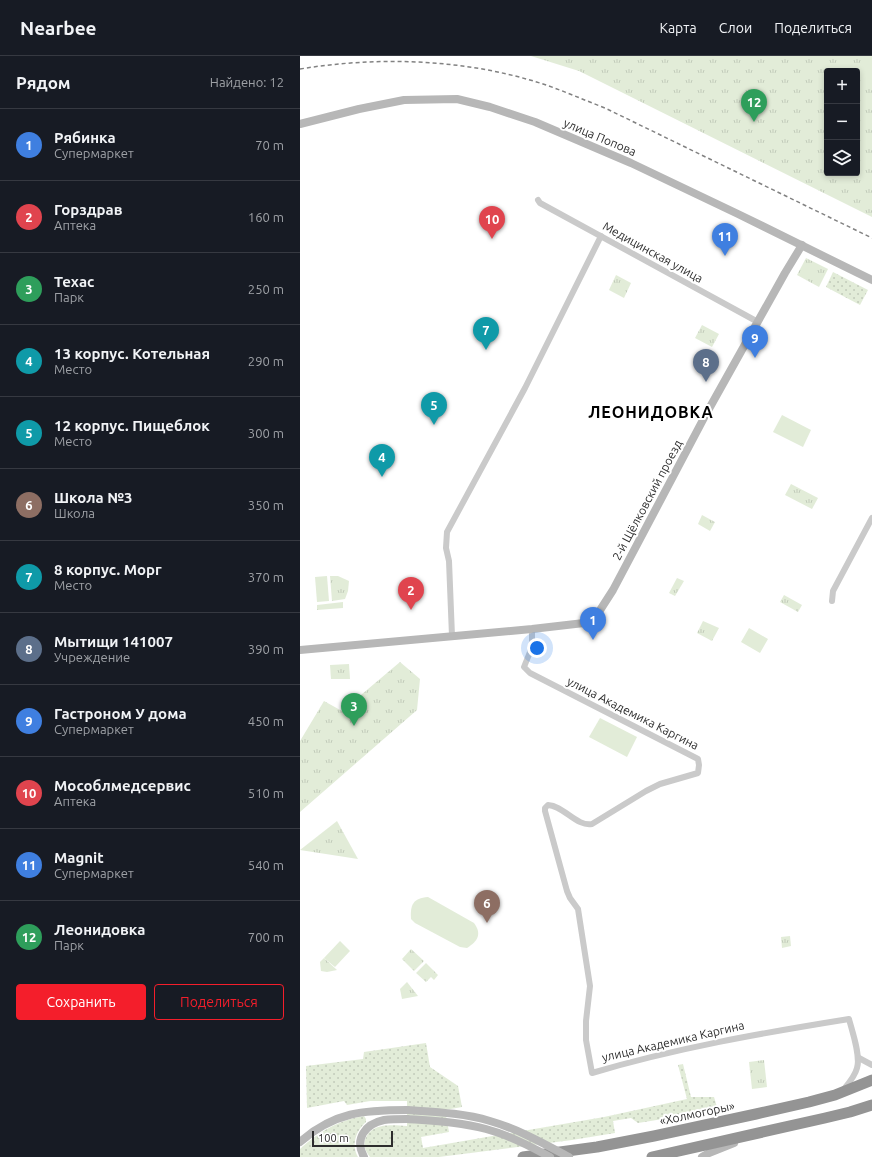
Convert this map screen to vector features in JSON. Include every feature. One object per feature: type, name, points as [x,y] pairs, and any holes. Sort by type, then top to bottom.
[{"type":"highway","name":"«Холмогоры»","points":[[523,1157],[654,1136],[809,1102],[843,1092],[872,1080]]},
{"type":"highway","points":[[652,1157],[825,1118],[872,1105]]},
{"type":"street","name":"улица Попова","points":[[300,124],[359,109],[404,100],[457,99],[490,107],[535,122],[632,163],[872,280]]},
{"type":"street","name":"Медицинская улица","points":[[538,200],[540,203],[758,322]]},
{"type":"street","points":[[452,636],[449,561],[446,548],[447,532],[526,388],[601,236]]},
{"type":"street","name":"2-й Щёлковский проезд","points":[[532,629],[584,622],[595,618],[614,590],[705,416],[785,272],[802,245]]},
{"type":"street","points":[[832,600],[834,590],[872,518]]},
{"type":"street","points":[[300,650],[532,629]]},
{"type":"street","name":"улица Академика Каргина","points":[[532,629],[532,647],[524,667],[530,673],[698,759],[699,765],[698,773],[660,784],[592,824],[586,825],[555,806],[548,805],[545,808],[567,891],[578,909],[590,986],[586,1021],[586,1040],[592,1073],[651,1056],[686,1048],[755,1034],[849,1018],[859,1058]]},
{"type":"street","points":[[843,1092],[855,1072],[859,1058],[872,1065]]},
{"type":"street","points":[[300,1142],[322,1126],[357,1112],[372,1110],[407,1110],[446,1113],[489,1120],[510,1127],[569,1157]]},
{"type":"street","points":[[364,1157],[359,1144],[364,1131],[369,1126],[384,1120],[407,1119],[466,1124],[487,1129],[506,1136],[550,1157]]},
{"type":"street","points":[[702,1157],[721,1147],[760,1132]]},
{"type":"green space","points":[[531,56],[872,56],[872,217],[579,71]]},
{"type":"green space","points":[[872,56],[872,84],[860,77]]},
{"type":"green space","points":[[806,258],[828,269],[819,287],[797,275]]},
{"type":"green space","points":[[833,272],[868,290],[860,305],[826,287]]},
{"type":"green space","points":[[616,275],[631,283],[624,298],[609,290]]},
{"type":"green space","points":[[702,325],[719,334],[712,347],[695,338]]},
{"type":"green space","points":[[782,415],[811,430],[803,447],[773,432]]},
{"type":"green space","points":[[791,484],[818,498],[812,509],[785,495]]},
{"type":"green space","points":[[702,515],[715,522],[710,531],[698,524]]},
{"type":"green space","points":[[327,576],[329,601],[317,602],[315,577]]},
{"type":"green space","points":[[330,576],[338,576],[349,581],[345,599],[332,601]]},
{"type":"green space","points":[[677,578],[684,581],[675,596],[669,593]]},
{"type":"green space","points":[[784,595],[802,605],[798,612],[780,602]]},
{"type":"green space","points":[[343,602],[343,608],[317,610],[317,605]]},
{"type":"green space","points":[[703,621],[719,628],[712,641],[697,633]]},
{"type":"green space","points":[[749,628],[768,639],[760,653],[741,642]]},
{"type":"green space","points":[[400,662],[420,679],[417,710],[300,812],[300,741],[324,701],[342,711]]},
{"type":"green space","points":[[349,664],[350,679],[331,679],[330,665]]},
{"type":"green space","points":[[600,718],[637,737],[627,757],[589,737]]},
{"type":"green space","points":[[337,821],[358,859],[300,850]]},
{"type":"green space","points":[[428,897],[474,923],[478,931],[478,937],[474,943],[467,948],[460,947],[415,923],[411,919],[411,910],[414,903],[419,899]]},
{"type":"green space","points":[[790,936],[791,946],[782,948],[781,937]]},
{"type":"green space","points":[[340,941],[350,951],[335,967],[324,958]]},
{"type":"green space","points":[[411,949],[424,961],[414,971],[402,959]]},
{"type":"green space","points":[[324,958],[337,970],[327,972],[321,971],[320,962]]},
{"type":"green space","points":[[426,963],[438,975],[434,980],[431,977],[426,982],[416,973]]},
{"type":"green space","points":[[407,982],[418,996],[402,999],[400,989]]},
{"type":"green space","points":[[426,1043],[430,1067],[458,1086],[462,1107],[445,1110],[449,1132],[421,1137],[423,1148],[604,1117],[687,1099],[678,1065],[683,1064],[691,1097],[714,1097],[717,1107],[669,1118],[638,1123],[631,1118],[613,1121],[615,1133],[439,1157],[370,1157],[367,1153],[364,1142],[372,1130],[377,1127],[389,1125],[407,1126],[407,1101],[370,1101],[347,1105],[344,1101],[307,1108],[306,1066],[363,1059],[364,1052]]},
{"type":"green space","points":[[764,1060],[767,1087],[752,1089],[749,1062]]},
{"type":"green space","points":[[364,1116],[366,1122],[357,1134],[355,1143],[358,1157],[300,1157],[300,1149],[322,1132],[337,1124]]},
{"type":"railway","points":[[300,69],[360,62],[422,62],[484,69],[543,84],[605,108],[872,238]]},
{"type":"place","name":"Леонидовка","points":[[754,122]]},
{"type":"place","name":"Мособлмедсервис","points":[[492,239]]},
{"type":"place","name":"Magnit","points":[[725,256]]},
{"type":"place","name":"8 корпус. Морг","points":[[486,350]]},
{"type":"place","name":"Гастроном У дома","points":[[755,358]]},
{"type":"place","name":"Мытищи 141007","points":[[706,382]]},
{"type":"place","name":"12 корпус. Пищеблок","points":[[434,425]]},
{"type":"place","name":"13 корпус. Котельная","points":[[382,477]]},
{"type":"place","name":"Горздрав","points":[[411,610]]},
{"type":"place","name":"Рябинка","points":[[593,640]]},
{"type":"place","name":"Техас","points":[[354,726]]},
{"type":"place","name":"Школа №3","points":[[487,923]]},
{"type":"district","name":"ЛЕОНИДОВКА","points":[[651,412]]}]
